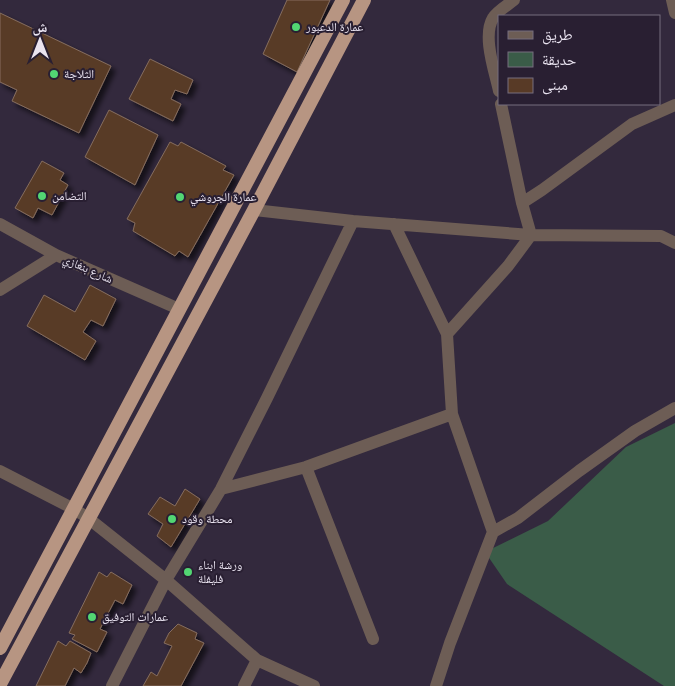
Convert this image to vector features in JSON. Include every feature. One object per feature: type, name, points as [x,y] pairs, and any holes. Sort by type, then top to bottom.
[{"type":"highway","points":[[0,648],[343,0]]},
{"type":"highway","points":[[0,684],[254,210],[364,0]]},
{"type":"street","points":[[498,87],[488,42],[489,30],[494,17],[514,0]]},
{"type":"street","points":[[672,0],[675,13]]},
{"type":"street","points":[[501,105],[522,203],[531,235]]},
{"type":"street","points":[[522,203],[550,185],[632,124],[675,105]]},
{"type":"street","points":[[254,210],[353,221],[531,235],[661,236],[675,234]]},
{"type":"street","points":[[112,686],[166,580],[221,489],[353,221]]},
{"type":"street","name":"شارع بنغازي","points":[[0,224],[56,255],[179,309]]},
{"type":"street","points":[[394,224],[447,334],[452,414],[493,532]]},
{"type":"street","points":[[447,334],[502,272],[531,235]]},
{"type":"street","points":[[661,236],[675,244]]},
{"type":"street","points":[[0,290],[56,255]]},
{"type":"street","points":[[436,686],[450,643],[493,532],[518,518],[635,431],[675,408]]},
{"type":"street","points":[[221,489],[306,467],[452,414]]},
{"type":"street","points":[[306,467],[373,638]]},
{"type":"street","points":[[0,471],[88,518],[166,580],[257,660],[314,686]]},
{"type":"street","points":[[244,686],[257,660]]},
{"type":"green space","points":[[675,423],[675,686],[664,686],[507,584],[485,552],[548,521],[626,447]]},
{"type":"building","name":"عمارة الدعبور","points":[[287,0],[330,0],[297,72],[263,54]]},
{"type":"building","name":"الثلاجة","points":[[0,13],[111,66],[79,133],[12,101],[17,90],[0,82]]},
{"type":"building","points":[[150,59],[193,80],[187,94],[175,90],[171,99],[181,104],[173,121],[129,99]]},
{"type":"building","points":[[109,110],[158,135],[135,185],[85,157]]},
{"type":"building","name":"عمارة الجروشي","points":[[170,142],[178,146],[181,142],[226,166],[223,170],[234,175],[188,257],[179,251],[175,256],[133,231],[135,223],[127,219]]},
{"type":"building","name":"التضامن","points":[[42,161],[64,173],[60,180],[68,185],[52,215],[38,208],[33,218],[15,208]]},
{"type":"building","points":[[90,285],[116,299],[103,326],[91,320],[83,332],[96,341],[85,360],[27,326],[44,295],[75,312]]},
{"type":"building","name":"محطة وقود","points":[[185,489],[200,499],[171,547],[157,536],[163,524],[148,514],[160,497],[175,506]]},
{"type":"building","name":"عمارات التوفيق","points":[[99,572],[107,577],[111,572],[132,585],[123,604],[115,600],[100,629],[107,632],[97,652],[72,639],[75,635],[69,633]]},
{"type":"building","name":"عمارات التوفيق","points":[[178,624],[197,633],[195,639],[204,643],[181,686],[143,686],[151,672],[157,676],[172,646],[164,643],[169,633]]},
{"type":"building","name":"عمارات التوفيق","points":[[58,641],[66,646],[70,641],[91,653],[87,663],[81,673],[74,668],[65,686],[36,686]]},
{"type":"place","name":"عمارة الدعبور","points":[[296,27]]},
{"type":"place","name":"الثلاجة","points":[[54,74]]},
{"type":"place","name":"التضامن","points":[[42,196]]},
{"type":"place","name":"عمارة الجروشي","points":[[180,197]]},
{"type":"place","name":"محطة وقود","points":[[172,519]]},
{"type":"place","name":"ورشة ابناء فليفلة","points":[[188,572]]},
{"type":"place","name":"عمارات التوفيق","points":[[92,617]]}]
